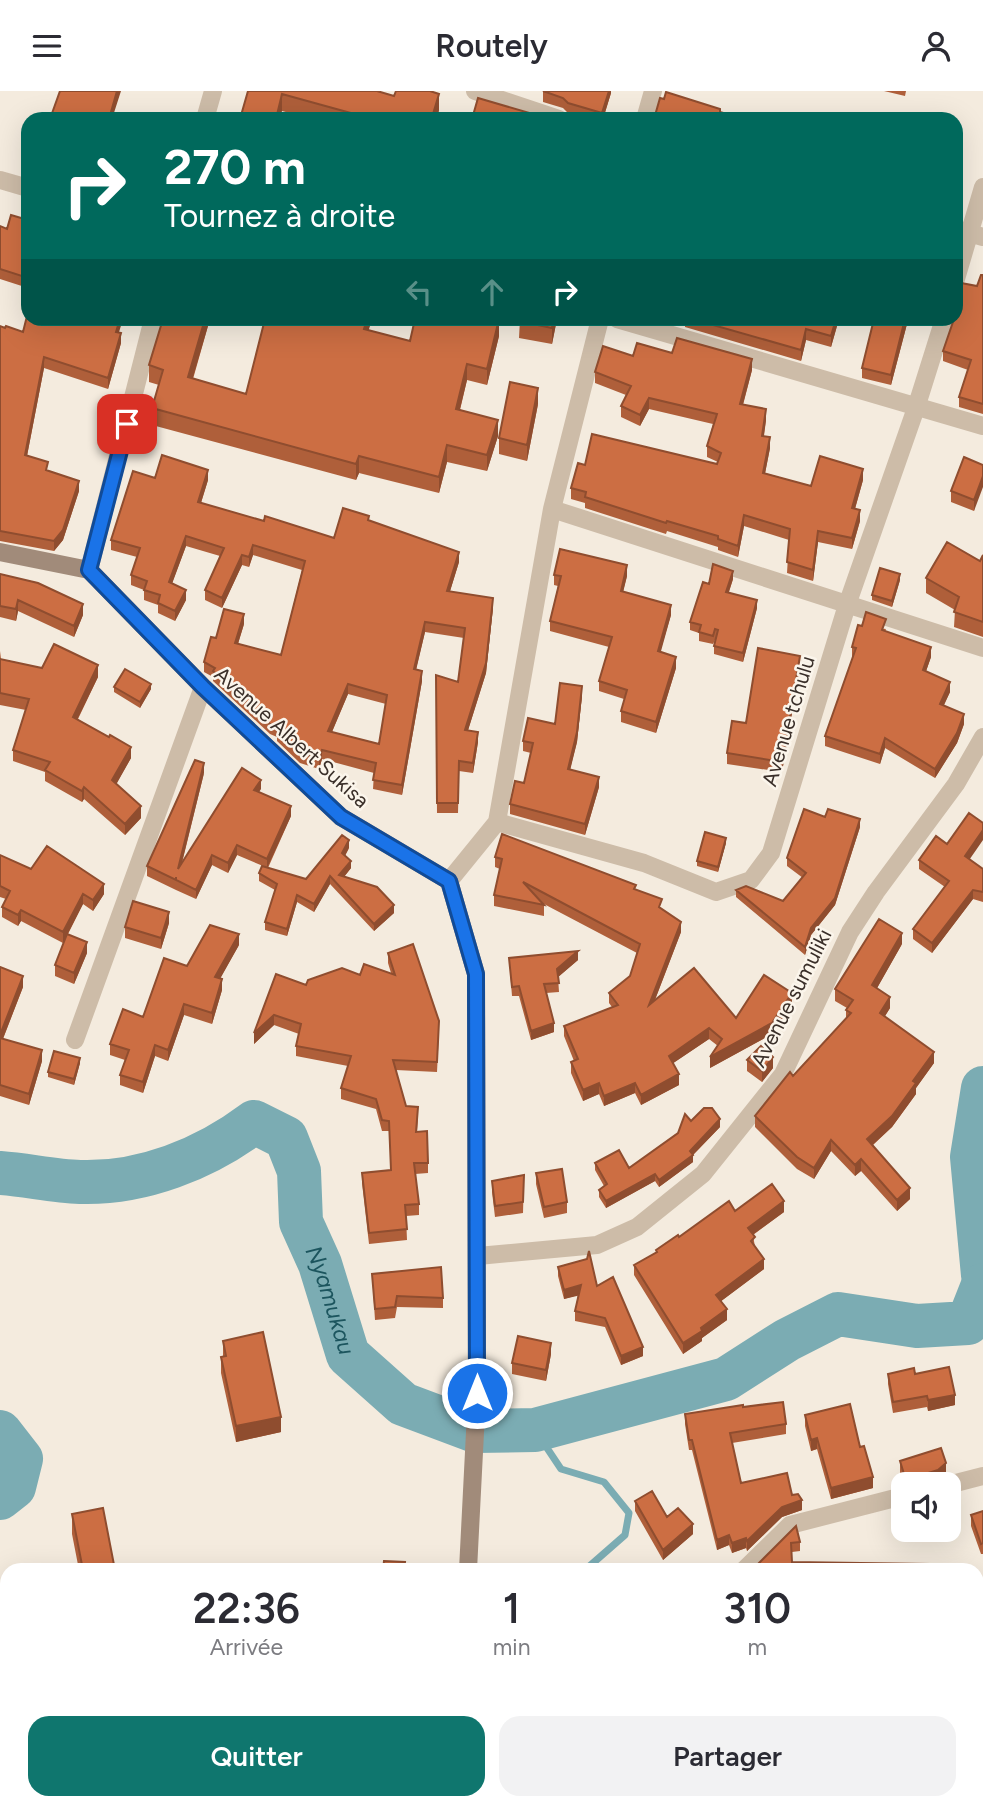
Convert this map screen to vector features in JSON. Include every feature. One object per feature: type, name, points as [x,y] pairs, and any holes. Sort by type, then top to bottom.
[{"type":"street","points":[[207,112],[213,91]]},
{"type":"street","points":[[475,91],[538,112]]},
{"type":"street","points":[[647,112],[653,91]]},
{"type":"street","points":[[0,180],[21,186]]},
{"type":"street","points":[[963,254],[983,187]]},
{"type":"street","points":[[0,552],[89,570],[151,326]]},
{"type":"street","points":[[468,1563],[477,1393],[476,974],[449,881],[497,822],[551,509],[598,326]]},
{"type":"street","points":[[641,326],[983,426]]},
{"type":"street","name":"Avenue tchulu","points":[[497,822],[644,863],[716,892],[751,880],[771,853],[848,605],[942,326]]},
{"type":"street","points":[[551,509],[983,648]]},
{"type":"street","name":"Avenue Albert Sukisa","points":[[89,570],[203,687],[341,817],[449,881]]},
{"type":"street","points":[[75,1040],[203,687]]},
{"type":"street","name":"Avenue sumuliki","points":[[478,1256],[597,1245],[637,1227],[703,1174],[783,1074],[850,932],[876,892],[956,784],[983,737]]},
{"type":"street","points":[[961,1482],[983,1476]]},
{"type":"street","points":[[751,1563],[790,1525],[891,1499]]},
{"type":"building","points":[[60,91],[117,91],[111,112],[52,112]]},
{"type":"building","points":[[248,91],[377,91],[394,96],[396,91],[430,91],[439,94],[434,112],[347,112],[282,94],[278,112],[242,112]]},
{"type":"building","points":[[543,91],[609,91],[602,112],[568,103],[563,98]]},
{"type":"building","points":[[666,92],[720,109],[720,112],[656,112],[660,98],[664,99]]},
{"type":"building","points":[[478,98],[526,112],[474,112]]},
{"type":"building","points":[[11,215],[21,218],[21,276],[0,269],[0,226],[7,229]]},
{"type":"building","points":[[983,275],[983,404],[959,397],[971,360],[943,351],[952,326],[963,326],[963,283],[977,286]]},
{"type":"building","points":[[0,326],[23,332],[24,326],[118,326],[116,332],[121,333],[108,378],[44,357],[25,455],[48,462],[46,470],[79,481],[63,530],[54,541],[0,531]]},
{"type":"building","points":[[161,326],[203,326],[188,377],[246,394],[263,326],[365,326],[364,329],[410,341],[413,326],[497,326],[487,369],[467,364],[456,409],[498,420],[487,455],[447,445],[439,477],[359,456],[356,464],[152,408],[163,370],[149,365]]},
{"type":"building","points":[[717,326],[834,326],[831,336],[806,329],[801,350]]},
{"type":"building","points":[[872,326],[903,326],[891,375],[862,368]]},
{"type":"building","points":[[677,338],[752,359],[740,404],[766,409],[762,436],[770,437],[763,473],[811,486],[820,456],[863,469],[852,508],[860,510],[852,538],[818,531],[813,570],[787,562],[790,529],[744,515],[738,546],[718,539],[718,536],[667,521],[666,523],[585,497],[586,492],[571,488],[578,463],[585,465],[592,434],[717,464],[721,453],[707,446],[717,414],[649,398],[640,415],[621,406],[631,386],[595,372],[603,346],[633,356],[637,343],[672,353]]},
{"type":"building","points":[[510,382],[538,388],[527,445],[499,438]]},
{"type":"building","points":[[162,455],[208,470],[198,502],[264,521],[265,516],[334,538],[343,508],[369,516],[368,520],[459,552],[447,591],[493,598],[486,663],[465,730],[478,732],[473,763],[459,761],[458,803],[437,803],[436,675],[458,682],[465,628],[425,622],[414,669],[422,671],[402,785],[373,780],[376,763],[322,750],[319,759],[300,753],[277,731],[279,728],[270,724],[213,671],[215,668],[204,662],[211,637],[216,638],[224,609],[244,614],[235,643],[281,655],[305,561],[253,545],[249,557],[242,555],[222,598],[205,590],[224,548],[186,536],[169,582],[186,590],[175,611],[158,603],[160,595],[144,590],[147,581],[131,575],[140,548],[111,540],[133,471],[155,478]],"holes":[[[348,684],[387,695],[379,744],[328,731]]]},
{"type":"building","points":[[964,457],[983,465],[983,476],[974,500],[951,491]]},
{"type":"building","points":[[947,542],[980,561],[983,555],[983,622],[954,612],[959,597],[926,578]]},
{"type":"building","points":[[560,549],[627,565],[621,591],[671,605],[658,651],[676,657],[656,722],[621,711],[627,690],[599,681],[612,637],[550,621],[561,576],[554,575]]},
{"type":"building","points":[[713,564],[733,571],[726,592],[757,600],[743,653],[714,646],[718,630],[715,629],[713,636],[699,632],[701,625],[690,622],[703,582],[709,584]]},
{"type":"building","points":[[880,568],[900,574],[892,601],[872,595]]},
{"type":"building","points":[[0,574],[38,583],[83,604],[74,626],[18,600],[16,609],[0,606]]},
{"type":"building","points":[[866,612],[886,619],[882,630],[931,647],[923,670],[950,682],[940,704],[964,714],[957,733],[935,769],[885,738],[880,754],[825,736],[856,648],[852,647],[858,625],[862,626]]},
{"type":"building","points":[[54,644],[98,665],[73,717],[131,747],[112,780],[141,806],[125,824],[84,787],[82,791],[45,770],[50,762],[13,750],[29,699],[0,693],[0,659],[42,668]]},
{"type":"building","points":[[758,648],[800,656],[782,762],[727,753],[732,721],[746,723]]},
{"type":"building","points":[[125,669],[151,684],[140,702],[114,687]]},
{"type":"building","points":[[560,683],[582,686],[577,732],[568,769],[599,777],[585,824],[510,804],[515,781],[524,783],[533,743],[523,741],[528,718],[555,724]]},
{"type":"building","points":[[195,760],[204,763],[178,869],[242,768],[261,780],[254,790],[291,806],[267,859],[237,845],[228,863],[212,855],[196,890],[147,866]]},
{"type":"building","points":[[804,809],[825,817],[828,809],[860,819],[835,898],[811,928],[805,947],[736,890],[746,886],[783,901],[806,873],[787,858]]},
{"type":"building","points":[[969,813],[983,823],[983,830],[965,856],[983,869],[983,892],[973,890],[932,943],[913,929],[949,881],[919,860],[936,836],[947,844]]},
{"type":"building","points":[[705,832],[726,838],[718,867],[697,861]]},
{"type":"building","points":[[502,834],[636,885],[634,889],[662,899],[659,907],[681,922],[649,1005],[694,968],[736,1018],[764,975],[792,993],[772,1023],[710,1057],[722,1039],[709,1028],[669,1056],[679,1074],[641,1095],[635,1083],[604,1096],[599,1083],[583,1090],[571,1062],[578,1059],[564,1026],[618,1005],[609,993],[630,976],[640,944],[523,882],[544,905],[494,895],[502,859],[495,857]]},
{"type":"building","points":[[342,835],[349,840],[342,853],[351,861],[339,875],[377,887],[394,905],[374,924],[330,876],[314,904],[297,895],[287,929],[265,922],[277,884],[259,873],[262,866],[306,879]]},
{"type":"building","points":[[47,846],[104,884],[93,900],[83,894],[63,932],[21,910],[18,915],[2,907],[10,891],[0,886],[0,855],[31,869]]},
{"type":"building","points":[[133,901],[169,912],[161,938],[125,927]]},
{"type":"building","points":[[879,919],[902,933],[872,985],[890,997],[880,1013],[934,1052],[892,1116],[867,1139],[910,1188],[897,1200],[861,1159],[855,1165],[831,1140],[814,1168],[797,1157],[755,1116],[790,1072],[793,1076],[851,1013],[846,1010],[853,1000],[835,989]]},
{"type":"building","points":[[210,925],[239,934],[215,977],[222,979],[212,1013],[184,1004],[168,1050],[155,1045],[143,1082],[120,1075],[129,1050],[110,1044],[123,1009],[143,1017],[164,958],[187,966]]},
{"type":"building","points":[[67,934],[87,942],[74,973],[55,965]]},
{"type":"building","points":[[413,944],[439,1021],[437,1062],[393,1060],[406,1106],[418,1107],[416,1132],[427,1131],[428,1163],[414,1163],[419,1204],[405,1205],[407,1229],[369,1233],[362,1173],[391,1170],[389,1121],[382,1120],[376,1099],[341,1088],[351,1056],[296,1046],[301,1024],[274,1015],[254,1033],[276,974],[306,985],[308,980],[342,968],[360,975],[364,964],[395,975],[388,953]]},
{"type":"building","points":[[578,951],[557,969],[559,983],[544,984],[554,1023],[531,1031],[519,986],[512,987],[509,958]]},
{"type":"building","points":[[0,967],[23,976],[0,1035]]},
{"type":"building","points":[[0,1038],[42,1050],[29,1094],[0,1085]]},
{"type":"building","points":[[761,1046],[773,1057],[762,1071],[747,1060]]},
{"type":"building","points":[[54,1051],[80,1058],[74,1079],[48,1072]]},
{"type":"building","points":[[704,1108],[712,1108],[720,1119],[690,1151],[693,1155],[659,1180],[655,1174],[606,1201],[599,1190],[607,1184],[595,1163],[619,1150],[629,1168],[678,1133],[685,1114],[691,1121]]},
{"type":"building","points":[[562,1169],[567,1202],[544,1207],[536,1173]]},
{"type":"building","points":[[524,1175],[523,1202],[495,1206],[492,1181]]},
{"type":"building","points":[[772,1184],[784,1201],[748,1228],[755,1237],[751,1241],[764,1259],[716,1295],[727,1309],[701,1328],[702,1331],[683,1343],[634,1265],[729,1201],[735,1211]]},
{"type":"building","points":[[589,1251],[597,1286],[613,1277],[643,1347],[621,1356],[605,1318],[575,1311],[581,1285],[564,1290],[558,1267],[587,1259]]},
{"type":"building","points":[[441,1267],[443,1298],[397,1296],[395,1307],[375,1309],[372,1274]]},
{"type":"building","points":[[263,1332],[281,1417],[236,1426],[221,1357],[226,1356],[223,1341]]},
{"type":"building","points":[[518,1336],[551,1343],[546,1370],[512,1363]]},
{"type":"building","points":[[949,1367],[955,1395],[928,1400],[927,1396],[893,1402],[888,1374],[914,1368],[915,1374]]},
{"type":"building","points":[[783,1402],[786,1424],[730,1433],[741,1483],[787,1473],[792,1495],[798,1494],[802,1500],[782,1507],[747,1541],[746,1538],[732,1543],[729,1535],[717,1540],[692,1440],[689,1440],[685,1414]]},
{"type":"building","points":[[850,1404],[860,1447],[864,1446],[873,1477],[831,1488],[817,1438],[811,1440],[805,1415]]},
{"type":"building","points":[[941,1448],[946,1463],[932,1472],[903,1472],[900,1461]]},
{"type":"building","points":[[652,1491],[667,1517],[678,1508],[693,1524],[663,1550],[635,1501]]},
{"type":"building","points":[[103,1508],[114,1563],[82,1563],[72,1514]]},
{"type":"building","points":[[983,1511],[983,1543],[981,1544],[971,1515]]},
{"type":"building","points":[[796,1526],[800,1542],[791,1543],[792,1562],[860,1563],[759,1563]]},
{"type":"building","points":[[384,1561],[405,1562],[405,1563]]},
{"type":"waterway","name":"Nyamukau","points":[[983,1088],[972,1157],[983,1275]]},
{"type":"waterway","name":"Nyamukau","points":[[0,1173],[103,1182],[172,1167],[215,1147],[254,1122],[286,1138],[299,1171],[301,1222],[320,1264],[348,1355],[403,1404],[475,1431],[535,1430],[726,1379],[787,1340],[838,1314],[917,1326],[968,1323],[983,1285]]},
{"type":"waterway","points":[[535,1430],[561,1469],[604,1482],[629,1513],[625,1535],[593,1563]]},
{"type":"waterway","name":"Nyamukau","points":[[0,1432],[21,1459],[14,1487],[0,1498]]},
{"type":"route","points":[[127,424],[89,570],[203,687],[341,817],[449,881],[476,974],[477,1393]]}]
